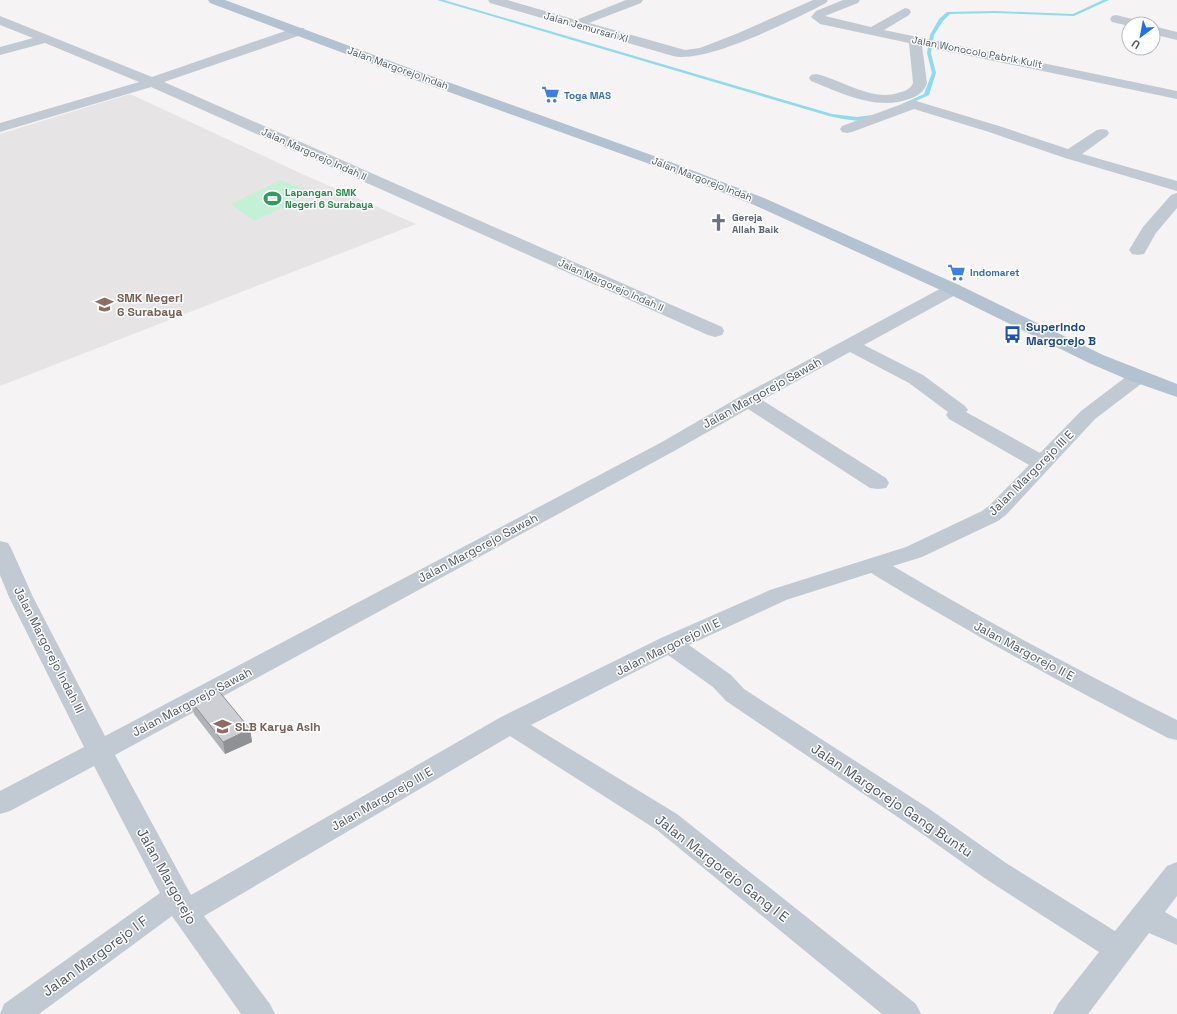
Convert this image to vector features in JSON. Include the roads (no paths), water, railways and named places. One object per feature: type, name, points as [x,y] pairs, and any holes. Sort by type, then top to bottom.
[{"type":"main road","name":"Jalan Margorejo Indah","points":[[214,0],[422,78],[663,164],[751,198],[953,289],[1096,359],[1138,377],[1177,391]]},
{"type":"street","name":"Jalan Jemursari XI","points":[[494,0],[678,53],[688,54],[759,30],[822,0]]},
{"type":"street","points":[[576,24],[636,0]]},
{"type":"street","name":"Jalan Wonocolo Pabrik Kulit","points":[[854,0],[820,14],[818,17],[824,21],[1177,94]]},
{"type":"street","points":[[874,31],[905,12]]},
{"type":"street","points":[[1116,19],[1121,20]]},
{"type":"street","name":"Jalan Margorejo Indah II","points":[[0,20],[152,82],[715,330]]},
{"type":"street","points":[[0,128],[152,82],[299,31]]},
{"type":"street","points":[[1161,32],[1177,36]]},
{"type":"street","points":[[0,51],[46,39]]},
{"type":"street","points":[[847,129],[907,101],[913,92],[920,86],[918,40]]},
{"type":"street","points":[[816,78],[877,98],[907,101],[1070,155],[1177,186]]},
{"type":"street","points":[[1070,155],[1102,133]]},
{"type":"street","points":[[1138,250],[1149,231],[1177,198]]},
{"type":"street","name":"Jalan Margorejo Sawah","points":[[0,804],[100,752],[662,450],[748,400],[953,289]]},
{"type":"street","points":[[851,345],[916,379],[957,412],[1042,463]]},
{"type":"street","name":"Jalan Margorejo III E","points":[[180,905],[510,724],[670,644],[778,595],[914,552],[990,516],[998,510],[1088,415],[1138,377]]},
{"type":"street","points":[[748,400],[878,483]]},
{"type":"street","name":"Jalan Margorejo Indah III","points":[[0,548],[21,597],[100,752]]},
{"type":"street","name":"Jalan Margorejo II E","points":[[874,565],[957,615],[1086,685],[1177,731]]},
{"type":"street","name":"Jalan Margorejo Gang Buntu","points":[[670,644],[722,680],[735,696],[918,816],[996,871],[1119,949]]},
{"type":"street","name":"Jalan Margorejo Gang I E","points":[[510,724],[667,822],[905,1014]]},
{"type":"street","name":"Jalan Margorejo","points":[[100,752],[180,905],[259,1014]]},
{"type":"street","points":[[1069,1014],[1177,874]]},
{"type":"street","name":"Jalan Margorejo I F","points":[[15,1014],[180,905]]},
{"type":"street","points":[[1145,916],[1177,933]]},
{"type":"waterway","points":[[439,0],[831,115],[857,119],[872,117]]},
{"type":"waterway","points":[[905,104],[926,95],[934,73],[929,53],[932,35],[941,20],[949,13],[995,12],[1074,15],[1107,0]]},
{"type":"place","name":"Toga MAS","points":[[551,95]]},
{"type":"place","name":"Lapangan SMK Negeri 6 Surabaya","points":[[272,198]]},
{"type":"place","name":"Gereja Allah Baik","points":[[719,223]]},
{"type":"place","name":"Indomaret","points":[[957,272]]},
{"type":"place","name":"SMK Negeri 6 Surabaya","points":[[104,305]]},
{"type":"place","name":"Superindo Margorejo B","points":[[1013,334]]},
{"type":"place","name":"SLB Karya Asih","points":[[222,727]]}]
